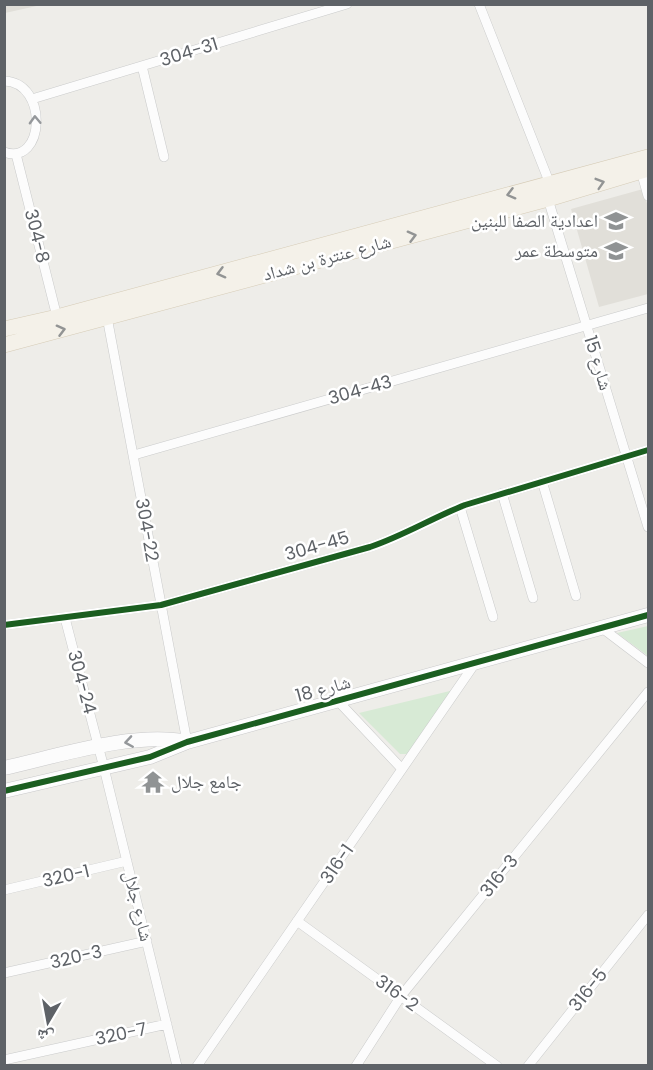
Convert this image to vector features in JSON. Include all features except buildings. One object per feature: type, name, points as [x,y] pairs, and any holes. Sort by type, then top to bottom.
[{"type":"main road","name":"شارع عنترة بن شداد","points":[[4,345],[549,192],[648,157]]},
{"type":"main road","name":"شارع عنترة بن شداد","points":[[4,329],[645,170]]},
{"type":"street","name":"304-31","points":[[32,99],[347,4]]},
{"type":"street","name":"شارع 15","points":[[479,4],[549,192],[648,527]]},
{"type":"street","points":[[142,66],[164,157]]},
{"type":"street","points":[[4,81],[22,87],[32,99]]},
{"type":"street","name":"304-8","points":[[32,99],[36,118],[35,132],[30,145],[24,151],[8,154],[57,317]]},
{"type":"street","points":[[645,170],[648,196]]},
{"type":"street","name":"304-43","points":[[134,455],[648,308]]},
{"type":"street","name":"304-22","points":[[107,317],[187,742]]},
{"type":"street","name":"304-45","points":[[4,625],[161,605],[392,540],[460,507],[648,450]]},
{"type":"street","points":[[542,481],[576,596]]},
{"type":"street","points":[[502,493],[533,598]]},
{"type":"street","points":[[460,507],[493,617]]},
{"type":"street","name":"شارع 18","points":[[4,791],[163,753],[187,742],[648,615]]},
{"type":"street","name":"304-24","points":[[65,618],[99,747]]},
{"type":"street","points":[[602,628],[648,663]]},
{"type":"street","name":"316-1","points":[[197,1065],[476,662]]},
{"type":"street","name":"316-3","points":[[356,1065],[401,996],[648,692]]},
{"type":"street","points":[[338,701],[402,770]]},
{"type":"street","name":"شارع 18","points":[[4,768],[99,747],[156,739],[187,742]]},
{"type":"street","name":"شارع جلال","points":[[99,747],[177,1065]]},
{"type":"street","name":"320-1","points":[[4,890],[127,861]]},
{"type":"street","name":"316-5","points":[[528,1065],[648,915]]},
{"type":"street","name":"316-2","points":[[297,921],[497,1065]]},
{"type":"street","name":"320-3","points":[[4,973],[147,941]]},
{"type":"street","name":"320-7","points":[[4,1060],[167,1024]]},
{"type":"shaded area","points":[[5,4],[41,4],[41,5],[5,13]]},
{"type":"shaded area","name":"متوسطة عمر","points":[[643,189],[648,207],[648,294],[599,307],[571,209]]},
{"type":"green space","points":[[648,626],[648,656],[617,633]]},
{"type":"green space","points":[[454,690],[410,754],[400,754],[359,713]]},
{"type":"cycle path","points":[[4,625],[161,605],[370,547],[465,505],[648,450]]},
{"type":"cycle path","points":[[4,791],[150,757],[187,742],[648,615]]},
{"type":"place","name":"اعدادية الصفا للبنين","points":[[616,221]]},
{"type":"place","name":"متوسطة عمر","points":[[616,251]]},
{"type":"place","name":"جامع جلال","points":[[153,782]]}]
